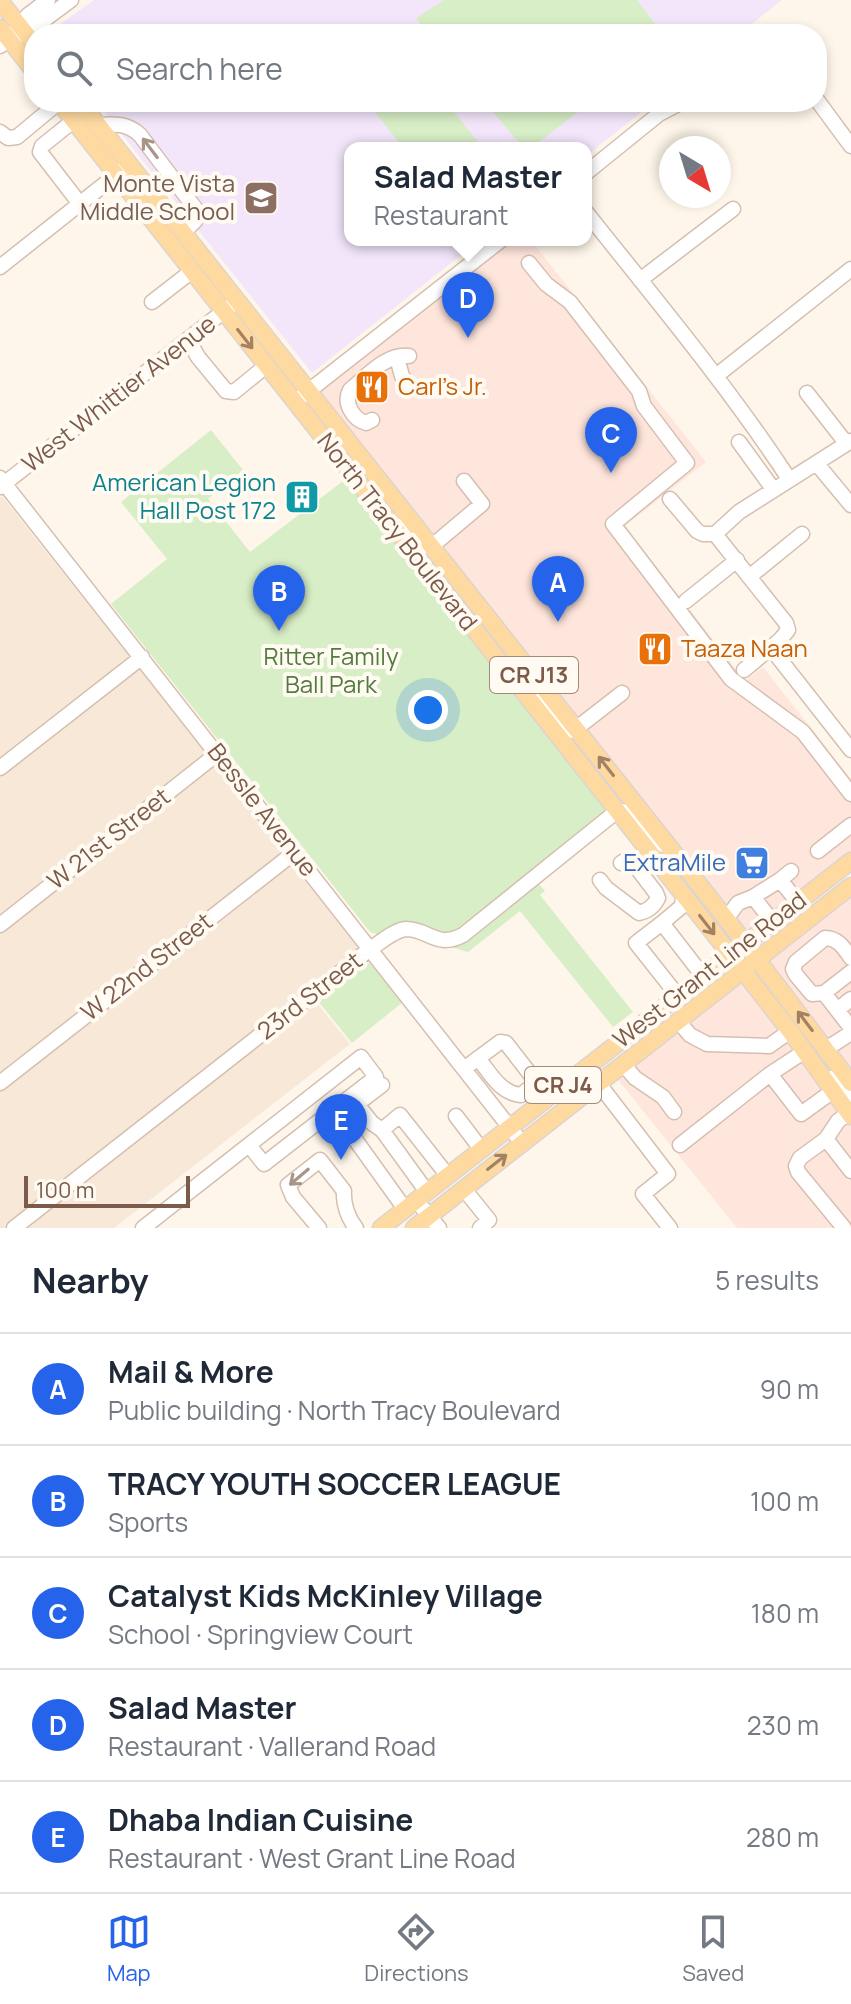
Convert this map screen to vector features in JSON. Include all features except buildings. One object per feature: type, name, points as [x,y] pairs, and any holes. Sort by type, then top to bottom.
[{"type":"main road","points":[[0,1],[24,31]]},
{"type":"main road","points":[[3,38],[24,60]]},
{"type":"main road","name":"North Tracy Boulevard","points":[[66,112],[183,233],[266,366],[850,1110]]},
{"type":"main road","name":"North Tracy Boulevard","points":[[88,112],[192,271],[230,306],[309,391],[758,959],[851,1083]]},
{"type":"main road","name":"West Grant Line Road","points":[[381,1228],[851,861]]},
{"type":"main road","name":"West Grant Line Road","points":[[414,1228],[434,1222],[464,1189],[851,886]]},
{"type":"street","points":[[27,24],[28,15],[48,0]]},
{"type":"street","points":[[39,24],[71,0]]},
{"type":"street","points":[[3,38],[24,34]]},
{"type":"street","points":[[6,135],[17,137],[47,112]]},
{"type":"street","points":[[592,168],[663,112]]},
{"type":"street","points":[[826,112],[851,146]]},
{"type":"street","points":[[73,121],[42,146],[40,152],[80,204]]},
{"type":"street","points":[[98,125],[126,125],[140,135],[198,212],[195,221],[183,233]]},
{"type":"street","points":[[0,267],[123,170]]},
{"type":"street","points":[[640,280],[733,209]]},
{"type":"street","points":[[592,220],[755,427],[789,479]]},
{"type":"street","points":[[295,402],[493,246]]},
{"type":"street","points":[[529,263],[546,284],[570,302],[639,391],[644,406],[687,463],[613,524],[731,679],[803,732],[851,794]]},
{"type":"street","points":[[716,376],[851,269]]},
{"type":"street","points":[[152,302],[192,271]]},
{"type":"street","name":"West Whittier Avenue","points":[[2,483],[230,306]]},
{"type":"street","points":[[188,339],[198,357],[230,393],[266,366]]},
{"type":"street","points":[[372,420],[366,423],[360,421],[348,406],[350,390],[388,360],[402,355],[402,376],[411,389]]},
{"type":"street","points":[[670,499],[697,531],[715,534],[739,512],[848,442],[807,393]]},
{"type":"street","points":[[739,442],[773,489]]},
{"type":"street","points":[[817,464],[851,505]]},
{"type":"street","points":[[351,474],[374,489],[417,541],[426,547],[432,546],[482,504],[464,481]]},
{"type":"street","name":"Bessle Avenue","points":[[2,483],[522,1143]]},
{"type":"street","points":[[715,534],[786,623],[788,630],[744,670]]},
{"type":"street","points":[[749,577],[802,534]]},
{"type":"street","points":[[686,601],[737,560]]},
{"type":"street","points":[[0,768],[142,657]]},
{"type":"street","points":[[778,657],[851,750]]},
{"type":"street","points":[[503,666],[531,688],[563,727],[573,731],[622,693]]},
{"type":"street","name":"W 21st Street","points":[[0,925],[217,754]]},
{"type":"street","points":[[617,811],[631,814],[653,840],[668,846]]},
{"type":"street","name":"23rd Street","points":[[14,1228],[370,949],[400,930],[408,929],[443,941],[463,935],[617,811]]},
{"type":"street","points":[[818,851],[851,825]]},
{"type":"street","name":"W 22nd Street","points":[[0,1083],[295,852]]},
{"type":"street","points":[[600,880],[639,913],[655,904],[658,898],[656,893],[631,860],[621,863]]},
{"type":"street","points":[[726,919],[738,903],[786,876],[798,902]]},
{"type":"street","points":[[678,996],[636,943],[681,907],[684,897]]},
{"type":"street","points":[[753,897],[773,922]]},
{"type":"street","points":[[662,923],[703,976]]},
{"type":"street","points":[[851,958],[839,942],[825,938],[796,962],[793,969],[812,994],[824,993],[851,972]]},
{"type":"street","points":[[824,993],[851,1030],[826,1049]]},
{"type":"street","points":[[837,1010],[851,999]]},
{"type":"street","points":[[679,1022],[690,1035],[707,1044],[769,1046],[790,1031]]},
{"type":"street","points":[[465,1068],[500,1042],[506,1043],[548,1097]]},
{"type":"street","points":[[143,1228],[361,1057],[376,1077],[264,1164],[249,1145]]},
{"type":"street","points":[[680,1145],[770,1074],[808,1057],[836,1081],[850,1110],[826,1139],[800,1158],[796,1166],[844,1228]]},
{"type":"street","points":[[478,1058],[504,1090],[512,1094],[521,1095],[537,1082]]},
{"type":"street","points":[[624,1065],[635,1078],[663,1097],[674,1112]]},
{"type":"street","points":[[586,1067],[668,1174],[643,1194],[670,1228]]},
{"type":"street","points":[[770,1074],[801,1114],[833,1091]]},
{"type":"street","points":[[382,1085],[357,1104],[382,1130],[416,1200]]},
{"type":"street","points":[[334,1110],[434,1222]]},
{"type":"street","points":[[382,1130],[400,1115],[448,1176]]},
{"type":"street","points":[[456,1116],[481,1149]]},
{"type":"street","points":[[826,1139],[851,1171]]},
{"type":"street","points":[[319,1228],[293,1197],[288,1185],[320,1160],[344,1191],[343,1201],[356,1228]]},
{"type":"street","points":[[464,1189],[489,1220],[480,1228]]},
{"type":"shaded area","points":[[94,0],[782,0],[752,24],[60,24]]},
{"type":"shaded area","name":"Monte Vista Middle School","points":[[104,112],[641,112],[592,151],[592,142],[344,142],[344,246],[472,246],[312,373]]},
{"type":"shaded area","points":[[499,246],[536,246],[706,462],[625,526],[745,681],[763,667],[851,779],[851,855],[748,934],[317,391]]},
{"type":"shaded area","points":[[2,496],[367,956],[313,998],[350,1044],[114,1228],[0,1228]]},
{"type":"shaded area","points":[[851,891],[851,1075],[764,960]]},
{"type":"shaded area","points":[[744,978],[851,1121],[851,1228],[737,1228],[615,1076]]},
{"type":"green space","points":[[444,0],[637,0],[655,24],[421,24],[416,18]]},
{"type":"green space","points":[[375,112],[454,112],[478,142],[398,142]]},
{"type":"green space","points":[[493,112],[578,112],[539,142],[518,142]]},
{"type":"green space","name":"Ritter Family Ball Park","points":[[211,430],[243,470],[208,499],[250,552],[347,478],[604,806],[604,813],[536,881],[545,891],[540,895],[633,1012],[613,1027],[520,911],[468,952],[412,936],[370,932],[111,604],[167,559],[121,502]]},
{"type":"green space","points":[[370,963],[403,1002],[352,1043],[318,1001]]},
{"type":"place","name":"Monte Vista Middle School","points":[[261,198]]},
{"type":"place","name":"Salad Master","points":[[468,338]]},
{"type":"place","name":"Carl's Jr.","points":[[372,387]]},
{"type":"place","name":"Catalyst Kids McKinley Village","points":[[611,473]]},
{"type":"place","name":"American Legion Hall Post 172","points":[[302,497]]},
{"type":"place","name":"Mail & More","points":[[558,622]]},
{"type":"place","name":"TRACY YOUTH SOCCER LEAGUE","points":[[279,631]]},
{"type":"place","name":"Taaza Naan","points":[[655,649]]},
{"type":"place","name":"ExtraMile","points":[[752,863]]},
{"type":"place","name":"Dhaba Indian Cuisine","points":[[341,1160]]}]
